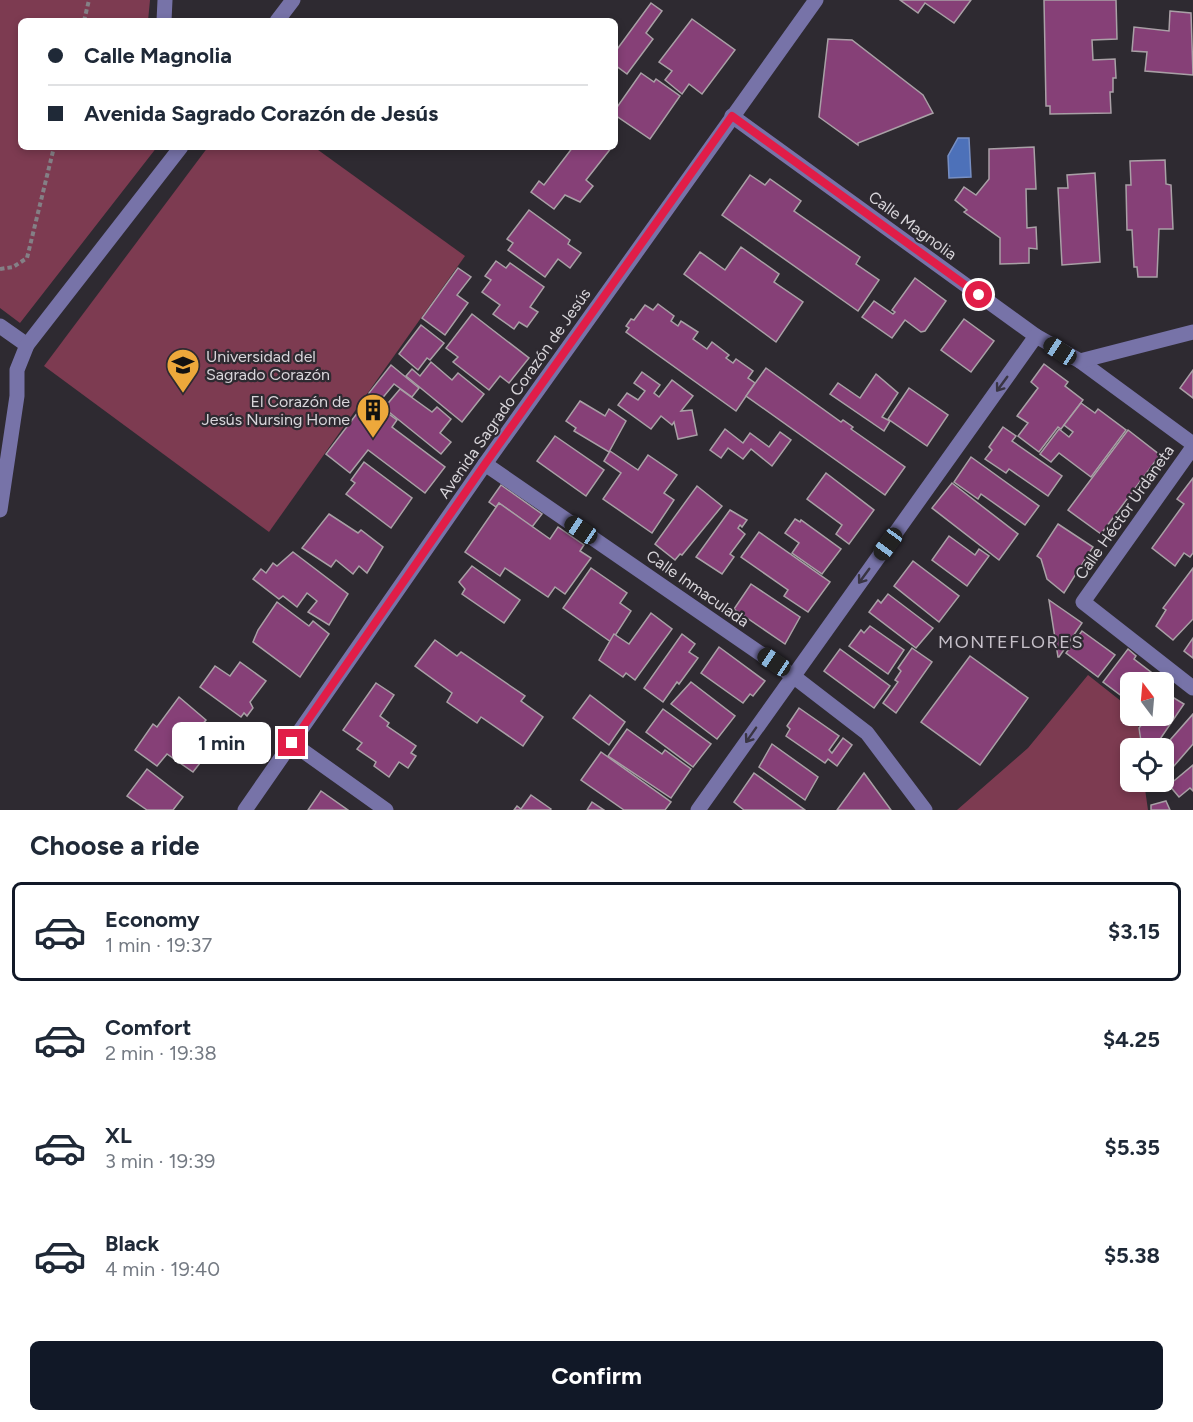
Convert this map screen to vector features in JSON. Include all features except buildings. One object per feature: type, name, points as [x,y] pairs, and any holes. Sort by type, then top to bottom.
[{"type":"street","points":[[164,18],[165,0]]},
{"type":"street","points":[[279,18],[293,0]]},
{"type":"street","name":"Avenida Sagrado Corazón de Jesús","points":[[245,810],[485,464],[812,3]]},
{"type":"street","name":"Calle Magnolia","points":[[732,116],[1036,336],[1080,361],[1193,445]]},
{"type":"street","points":[[0,510],[17,396],[17,370],[27,345],[179,150]]},
{"type":"street","points":[[0,326],[27,345]]},
{"type":"street","points":[[1080,361],[1193,332]]},
{"type":"street","points":[[698,810],[1036,336]]},
{"type":"street","name":"Calle Héctor Urdaneta","points":[[1193,445],[1083,602],[1193,688]]},
{"type":"street","name":"Calle Inmaculada","points":[[485,464],[793,676],[867,733],[925,810]]},
{"type":"street","points":[[292,743],[386,810]]},
{"type":"path","points":[[85,18],[89,0]]},
{"type":"path","points":[[0,269],[13,267],[27,258],[53,150]]},
{"type":"shaded area","points":[[0,0],[150,0],[148,18],[18,18],[18,150],[155,150],[20,323],[0,308]]},
{"type":"shaded area","points":[[206,150],[318,150],[465,256],[269,532],[44,366]]},
{"type":"shaded area","points":[[1088,675],[1120,700],[1120,726],[1138,726],[1140,738],[1120,738],[1120,792],[1145,792],[1148,810],[957,810],[1028,748]]},
{"type":"water","points":[[958,138],[969,138],[971,177],[949,178],[948,156]]},
{"type":"place","name":"Universidad del Sagrado Corazón","points":[[183,394]]},
{"type":"place","name":"El Corazón de Jesús Nursing Home","points":[[373,439]]},
{"type":"district","name":"MONTEFLORES","points":[[1011,642]]},
{"type":"route","points":[[292,743],[485,464],[732,116],[979,295]]}]
